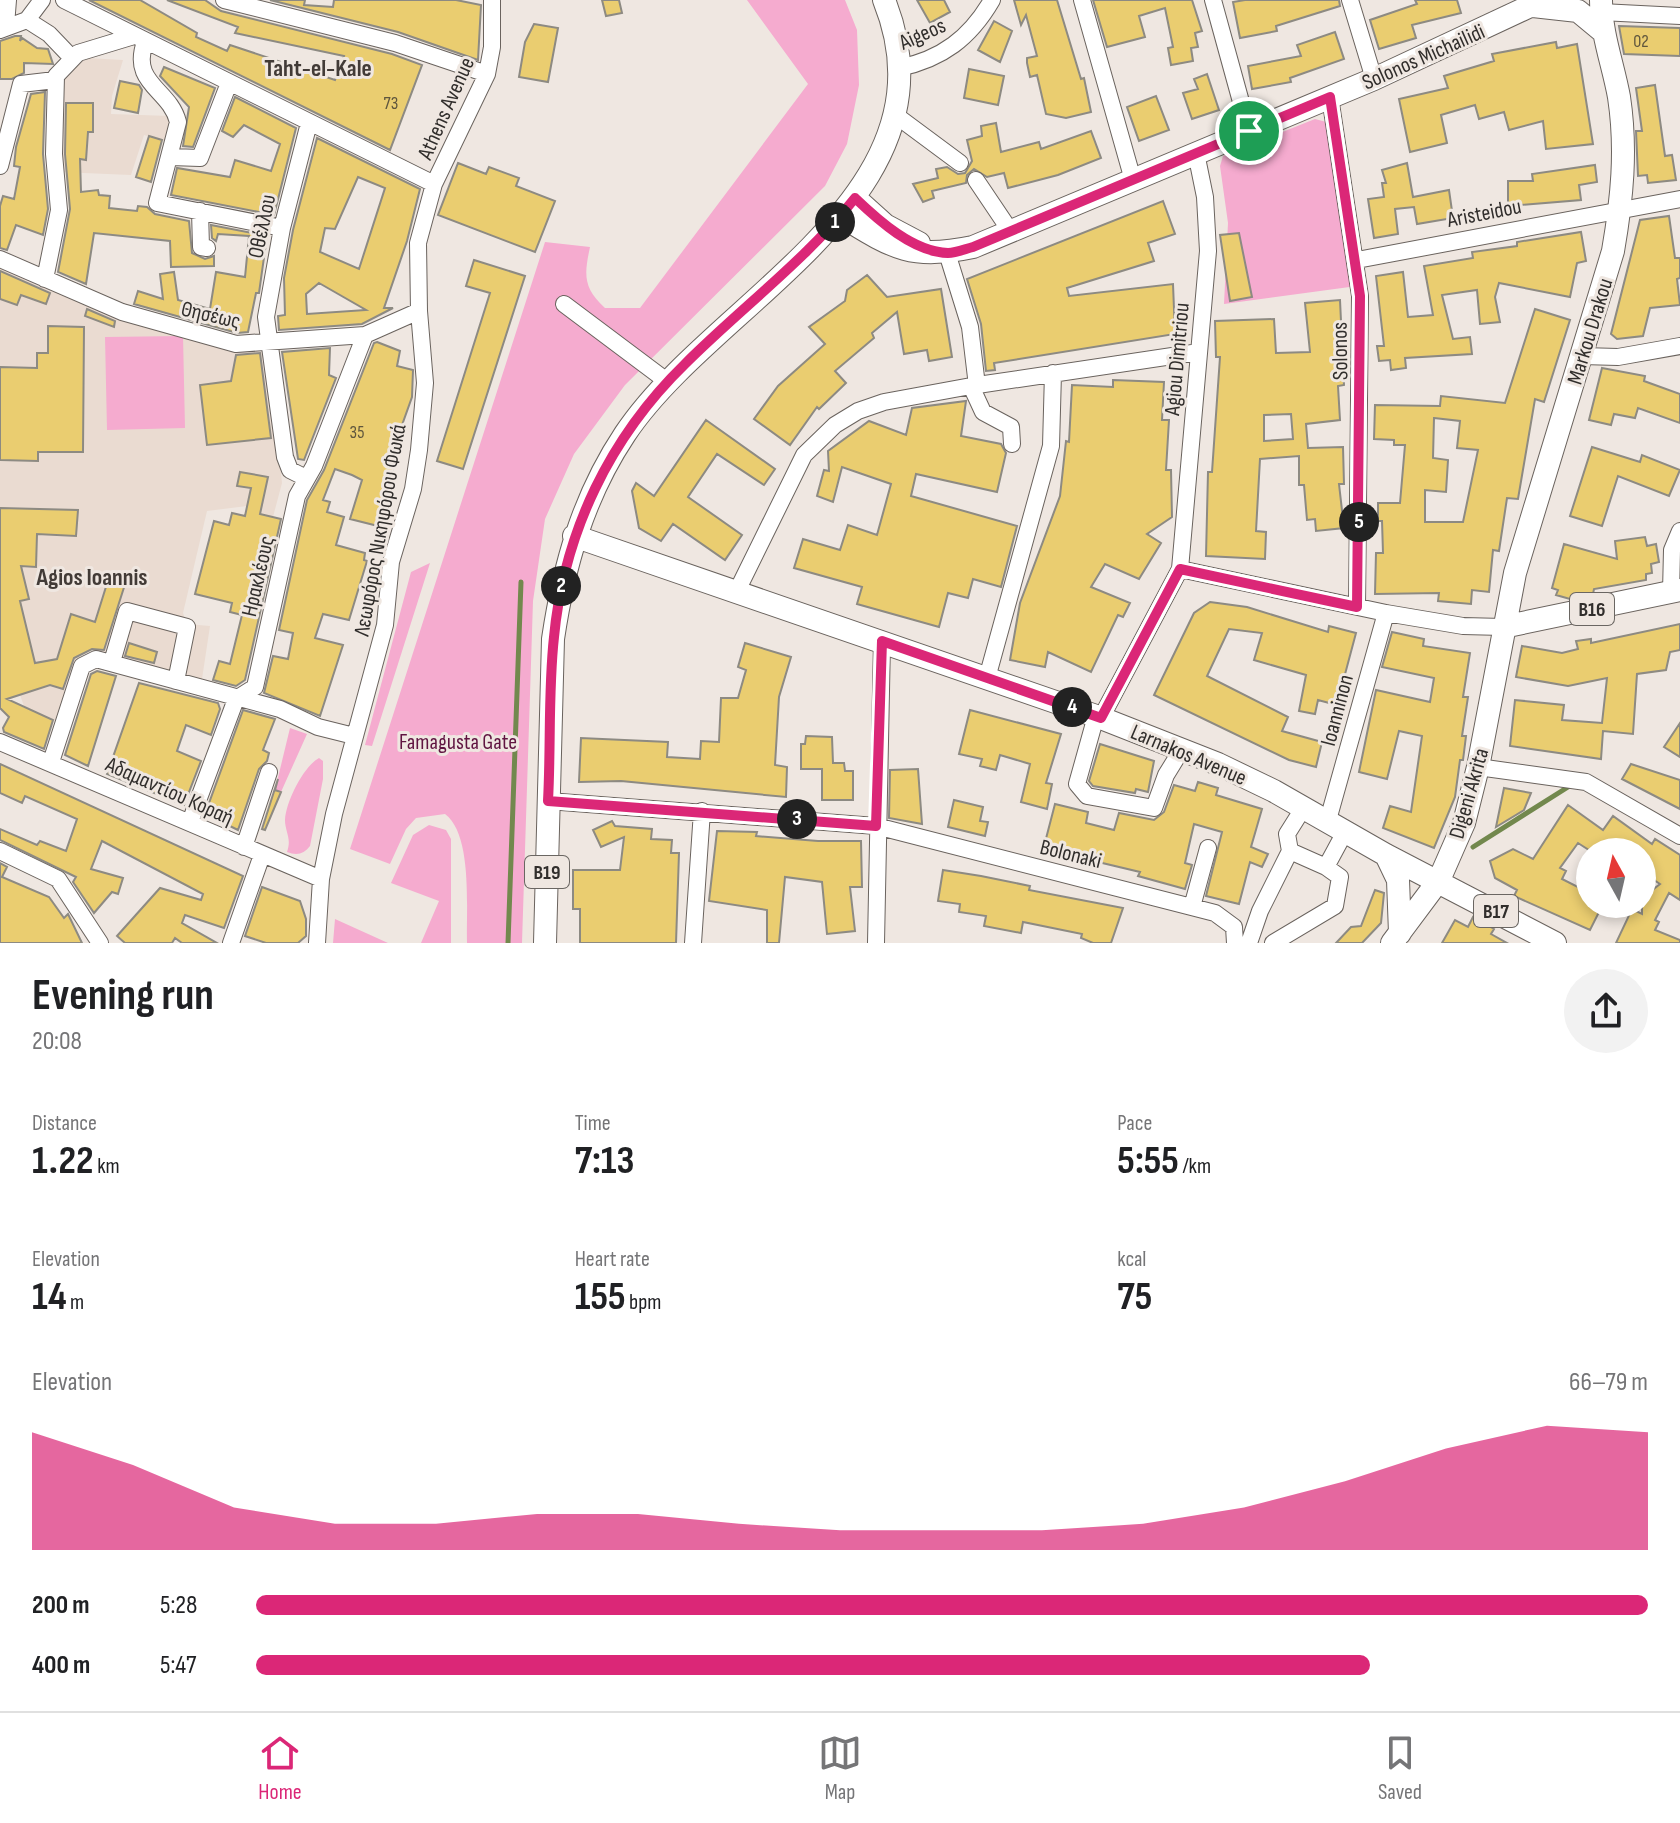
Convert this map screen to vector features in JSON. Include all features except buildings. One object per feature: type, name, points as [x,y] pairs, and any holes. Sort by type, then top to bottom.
[{"type":"main road","name":"B19","points":[[545,943],[553,639],[560,590],[574,536],[599,478],[624,435],[668,382],[848,207],[874,168],[894,114],[899,68],[893,28],[884,0]]},
{"type":"main road","name":"Solonos Michailidi","points":[[947,253],[973,247],[1011,232],[1374,79],[1538,3]]},
{"type":"main road","points":[[1538,3],[1578,11],[1597,10]]},
{"type":"main road","name":"Markou Drakou","points":[[1503,627],[1525,538],[1613,251],[1620,208],[1622,121],[1597,10]]},
{"type":"main road","points":[[848,207],[914,242],[947,253]]},
{"type":"main road","name":"Larnakos Avenue","points":[[574,536],[1099,717],[1182,749],[1304,807],[1386,855],[1555,943]]},
{"type":"main road","name":"B16","points":[[1503,627],[1676,591]]},
{"type":"main road","name":"Digeni Akrita","points":[[1397,939],[1439,880],[1464,823],[1478,767],[1503,627]]},
{"type":"main road","points":[[1386,855],[1399,885],[1397,939]]},
{"type":"street","points":[[8,0],[3,27],[27,20],[42,0]]},
{"type":"street","points":[[64,0],[434,184]]},
{"type":"street","points":[[224,0],[273,15],[395,43],[487,74]]},
{"type":"street","name":"Athens Avenue","points":[[434,184],[487,74],[492,47],[492,0]]},
{"type":"street","name":"Aigeos","points":[[899,68],[928,60],[952,47],[971,31],[992,0]]},
{"type":"street","points":[[1082,0],[1133,180]]},
{"type":"street","points":[[1213,0],[1249,131]]},
{"type":"street","points":[[1350,0],[1374,79]]},
{"type":"street","points":[[1597,10],[1680,16]]},
{"type":"street","points":[[27,20],[49,34],[71,57]]},
{"type":"street","points":[[96,45],[105,36],[107,23]]},
{"type":"street","points":[[45,279],[59,210],[54,154],[55,80],[71,57],[96,45],[140,39]]},
{"type":"street","points":[[140,39],[144,72],[178,122],[157,203],[282,228]]},
{"type":"street","points":[[0,166],[3,139],[17,91],[27,82],[55,80]]},
{"type":"street","points":[[171,157],[200,158],[229,83]]},
{"type":"street","name":"Solonos","points":[[1330,97],[1357,260],[1362,384],[1357,607]]},
{"type":"street","points":[[894,114],[960,163]]},
{"type":"street","name":"Οθέλλου","points":[[306,478],[287,465],[269,341],[267,304],[282,228],[309,123]]},
{"type":"street","name":"Agiou Dimitriou","points":[[1180,569],[1208,232],[1196,153]]},
{"type":"street","points":[[976,180],[1011,232]]},
{"type":"street","name":"Λεωφόρος Νικηφόρου Φωκά","points":[[317,943],[321,879],[354,736],[385,625],[391,562],[413,489],[425,383],[418,243],[434,184]]},
{"type":"street","name":"Aristeidou","points":[[1357,260],[1680,199]]},
{"type":"street","points":[[200,211],[201,247],[207,248]]},
{"type":"street","points":[[947,253],[970,327],[974,386],[983,412],[1011,427],[1012,444]]},
{"type":"street","name":"Θησέως","points":[[0,259],[161,325],[236,344],[365,335],[419,311]]},
{"type":"street","points":[[564,304],[668,382]]},
{"type":"street","name":"Ηρακλέους","points":[[190,822],[236,699],[255,687],[297,496],[351,379],[365,335]]},
{"type":"street","points":[[1582,356],[1618,357],[1680,346]]},
{"type":"street","points":[[737,591],[804,455],[819,438],[858,411],[884,402],[974,386],[1199,352]]},
{"type":"street","points":[[987,678],[1051,446],[1053,373]]},
{"type":"street","points":[[1676,591],[1672,550],[1680,531]]},
{"type":"street","points":[[1180,569],[1099,717],[1077,784],[1087,796],[1154,808],[1166,775],[1182,749]]},
{"type":"street","name":"B16","points":[[1180,569],[1386,613],[1463,626],[1503,627]]},
{"type":"street","points":[[112,662],[127,611],[187,627],[176,681]]},
{"type":"street","name":"Ioanninon","points":[[1326,867],[1386,613]]},
{"type":"street","points":[[876,943],[882,641]]},
{"type":"street","points":[[51,762],[87,661],[112,662],[280,709],[318,727],[354,736]]},
{"type":"street","name":"Αδαμαντίου Κοραή","points":[[0,742],[321,879]]},
{"type":"street","points":[[1478,767],[1586,782],[1680,836]]},
{"type":"street","points":[[244,847],[269,772]]},
{"type":"street","name":"Bolonaki","points":[[548,801],[876,826],[1192,907],[1228,920],[1234,927],[1235,943]]},
{"type":"street","points":[[1249,943],[1260,911],[1290,851],[1287,834],[1304,807]]},
{"type":"street","points":[[693,943],[702,811]]},
{"type":"street","points":[[1192,907],[1208,848]]},
{"type":"street","points":[[0,851],[58,879],[100,943]]},
{"type":"street","points":[[1273,943],[1335,906],[1340,877],[1326,867],[1290,851]]},
{"type":"street","points":[[231,943],[262,855]]},
{"type":"shaded area","points":[[88,58],[123,60],[112,96],[111,114],[170,116],[170,143],[144,135],[131,175],[60,172],[62,82],[69,68]]},
{"type":"shaded area","points":[[0,268],[88,303],[225,345],[268,353],[282,483],[273,517],[260,515],[260,509],[247,506],[207,511],[183,613],[187,624],[210,626],[202,679],[82,647],[58,722],[24,706],[20,695],[0,696]]},
{"type":"green space","name":"Famagusta Gate","points":[[747,0],[845,0],[857,30],[859,85],[847,144],[825,186],[625,385],[574,454],[545,519],[533,601],[522,943],[467,943],[464,855],[454,824],[445,814],[416,818],[406,829],[390,864],[350,849],[545,242],[590,247],[587,280],[598,301],[605,308],[640,308],[808,84]]},
{"type":"green space","points":[[1315,119],[1330,123],[1357,286],[1224,304],[1228,223],[1220,166],[1223,156]]},
{"type":"green space","points":[[183,336],[185,428],[107,430],[105,337]]},
{"type":"green space","points":[[430,563],[372,746],[365,745],[411,572]]},
{"type":"green space","points":[[290,728],[307,734],[281,792],[275,790]]},
{"type":"green space","points":[[319,758],[323,761],[323,779],[310,846],[300,854],[287,852],[289,839],[285,820],[289,803],[302,776]]},
{"type":"green space","points":[[429,825],[446,830],[451,839],[451,943],[421,943],[439,901],[391,883],[413,835]]},
{"type":"green space","points":[[335,919],[388,943],[333,943]]},
{"type":"waterway","points":[[508,943],[521,582]]},
{"type":"waterway","points":[[1473,847],[1568,787]]},
{"type":"district","name":"Taht-el-Kale","points":[[318,68]]},
{"type":"district","name":"Agios Ioannis","points":[[92,577]]},
{"type":"route","points":[[1330,97],[1357,260],[1360,296],[1362,384],[1357,607],[1180,569],[1101,718],[882,641],[876,826],[548,801],[553,639],[560,590],[574,536],[599,478],[624,435],[668,382],[821,238],[855,198],[885,225],[914,242],[947,253],[1000,237],[1249,131],[1330,97]]}]
